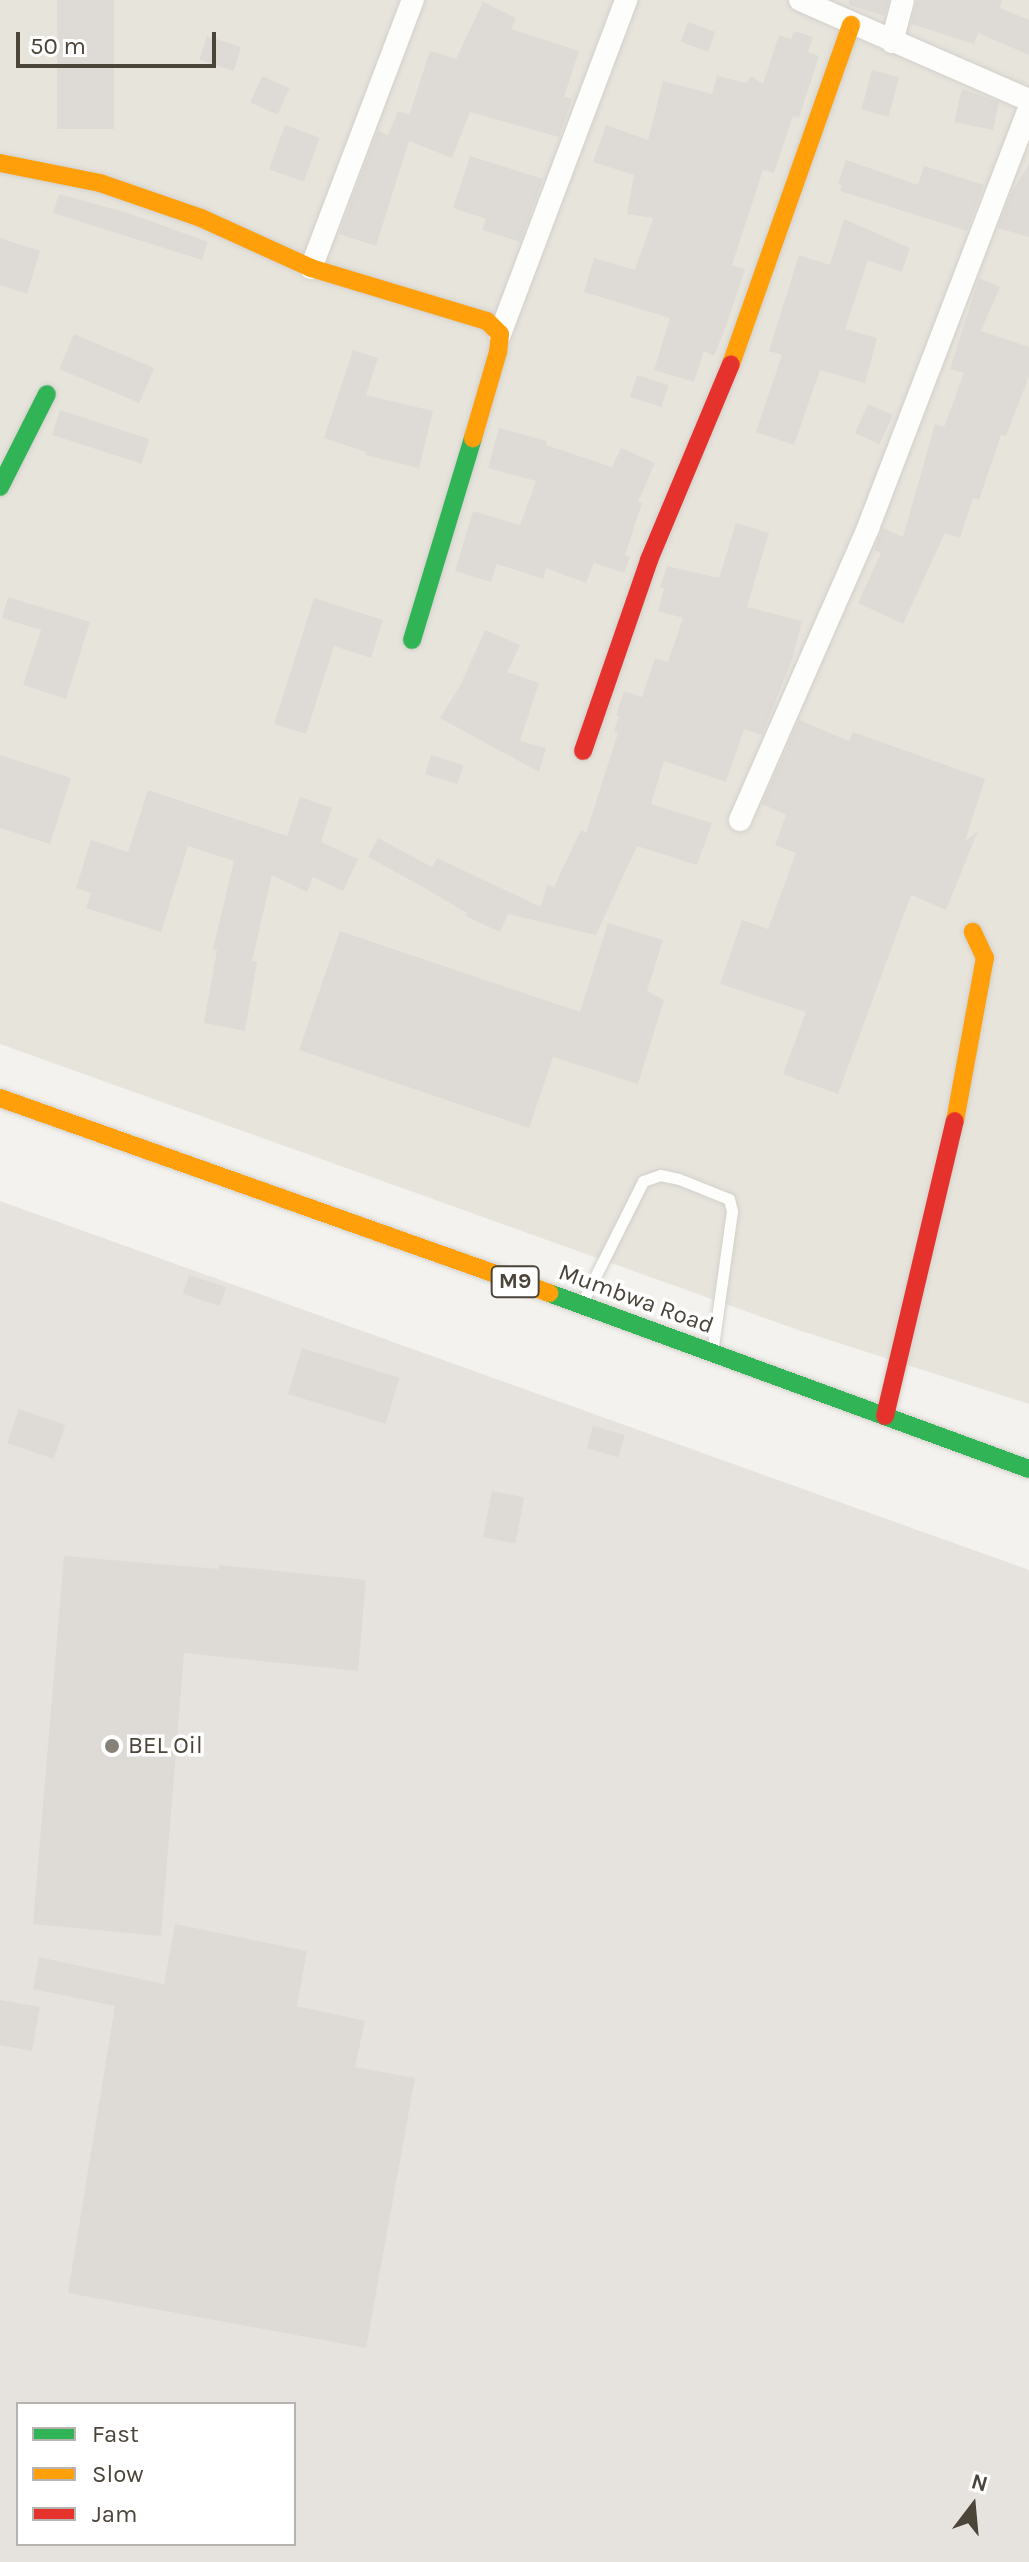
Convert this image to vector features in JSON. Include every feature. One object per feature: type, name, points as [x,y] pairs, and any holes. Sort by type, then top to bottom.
[{"type":"street","points":[[311,268],[413,0]]},
{"type":"street","points":[[412,640],[444,541],[498,352],[500,334],[626,0]]},
{"type":"street","points":[[800,0],[851,25],[1029,100]]},
{"type":"street","points":[[892,42],[903,0]]},
{"type":"street","points":[[583,751],[649,560],[744,333],[851,25]]},
{"type":"street","points":[[740,820],[868,528],[1029,108]]},
{"type":"street","points":[[0,163],[100,183],[201,218],[311,268],[487,321],[500,334]]},
{"type":"street","points":[[0,487],[47,394]]},
{"type":"street","points":[[885,1416],[967,1072],[985,958],[973,932]]},
{"type":"street","name":"Mumbwa Road","points":[[0,1098],[712,1351],[1029,1469]]},
{"type":"lane","points":[[581,1305],[643,1181],[660,1175],[700,1186],[729,1199],[732,1211],[712,1351]]},
{"type":"shaded area","points":[[0,0],[1029,0],[1029,1404],[798,1330],[0,1044]]},
{"type":"shaded area","name":"BEL Oil","points":[[0,1201],[1029,1570],[1029,2562],[0,2562]]},
{"type":"building","points":[[57,0],[114,0],[114,129],[57,129]]},
{"type":"building","points":[[849,0],[889,0],[884,16],[849,5]]},
{"type":"building","points":[[917,0],[1002,0],[1000,8],[1029,20],[1029,55],[978,33],[974,44],[911,24]]},
{"type":"building","points":[[483,2],[516,18],[511,29],[579,51],[564,97],[572,99],[559,137],[470,112],[452,158],[409,141],[376,246],[339,234],[378,131],[388,135],[398,111],[409,115],[430,51],[456,59]]},
{"type":"building","points":[[688,22],[715,32],[708,52],[681,42]]},
{"type":"building","points":[[794,31],[813,37],[808,52],[819,56],[799,118],[793,116],[774,173],[763,170],[732,265],[745,269],[714,356],[704,351],[694,382],[654,370],[670,318],[584,292],[594,258],[635,270],[653,218],[627,214],[634,175],[593,162],[606,125],[648,140],[663,81],[712,94],[717,76],[747,83],[751,76],[763,84],[779,35],[791,39]]},
{"type":"building","points":[[207,36],[241,47],[234,71],[199,60]]},
{"type":"building","points":[[872,70],[899,77],[888,117],[861,110]]},
{"type":"building","points":[[262,76],[289,88],[278,115],[250,102]]},
{"type":"building","points":[[962,89],[999,102],[993,130],[954,122]]},
{"type":"building","points":[[285,125],[320,138],[304,182],[269,169]]},
{"type":"building","points":[[470,156],[543,179],[520,242],[482,230],[486,219],[453,208]]},
{"type":"building","points":[[846,160],[918,185],[924,166],[984,185],[967,231],[840,191],[842,185],[838,184]]},
{"type":"building","points":[[1029,164],[1029,237],[998,228],[1011,194]]},
{"type":"building","points":[[59,194],[128,213],[208,242],[202,260],[53,213]]},
{"type":"building","points":[[844,219],[910,248],[902,272],[868,260],[845,329],[877,338],[865,383],[820,370],[794,445],[756,432],[782,355],[769,351],[799,255],[830,265]]},
{"type":"building","points":[[0,238],[40,251],[27,294],[0,285]]},
{"type":"building","points":[[979,278],[1000,287],[981,331],[1029,347],[1029,376],[1006,436],[1001,435],[979,500],[973,498],[960,538],[945,533],[903,624],[858,603],[881,553],[874,550],[883,528],[903,537],[935,424],[944,427],[964,373],[950,369]]},
{"type":"building","points":[[74,334],[154,368],[139,403],[59,369]]},
{"type":"building","points":[[353,350],[378,358],[366,395],[433,411],[419,468],[365,455],[366,452],[324,438]]},
{"type":"building","points":[[637,375],[668,385],[661,407],[630,397]]},
{"type":"building","points":[[868,404],[893,415],[880,444],[855,433]]},
{"type":"building","points":[[60,410],[149,439],[141,464],[52,435]]},
{"type":"building","points":[[499,428],[547,441],[546,445],[612,467],[621,448],[655,463],[638,502],[642,503],[625,555],[630,557],[624,573],[594,563],[586,583],[546,568],[543,579],[497,564],[491,582],[455,571],[473,511],[520,525],[536,481],[488,468]]},
{"type":"building","points":[[736,523],[769,533],[747,607],[802,621],[793,657],[762,735],[744,729],[726,782],[664,761],[651,804],[712,823],[697,865],[637,846],[596,935],[508,914],[500,932],[465,916],[467,913],[368,857],[378,838],[432,867],[437,858],[541,907],[547,885],[554,887],[581,830],[586,833],[618,733],[614,731],[619,716],[616,715],[624,691],[642,697],[655,658],[668,662],[683,618],[658,611],[664,588],[660,587],[667,566],[719,578]]},
{"type":"building","points":[[8,597],[90,622],[66,699],[23,685],[41,630],[2,618]]},
{"type":"building","points":[[314,598],[383,620],[371,658],[334,646],[306,734],[274,724]]},
{"type":"building","points":[[485,630],[520,645],[507,672],[539,683],[520,741],[546,748],[539,772],[440,718],[461,684]]},
{"type":"building","points":[[799,720],[849,741],[853,732],[985,779],[965,841],[978,831],[946,910],[911,895],[838,1094],[783,1074],[806,1012],[720,984],[742,920],[768,929],[796,853],[775,845],[786,815],[762,804]]},
{"type":"building","points":[[0,755],[71,778],[50,844],[0,828]]},
{"type":"building","points":[[431,755],[464,765],[458,784],[425,774]]},
{"type":"building","points":[[148,790],[287,836],[300,797],[332,808],[321,842],[358,859],[343,891],[313,877],[307,892],[272,875],[252,961],[257,962],[245,1031],[204,1023],[217,950],[213,949],[234,861],[188,846],[161,932],[86,908],[91,893],[76,888],[91,840],[128,852]]},
{"type":"building","points":[[608,923],[663,940],[647,991],[664,1000],[638,1084],[553,1057],[529,1128],[299,1050],[340,931],[580,1012]]},
{"type":"building","points":[[189,1275],[226,1287],[220,1306],[183,1294]]},
{"type":"building","points":[[302,1348],[400,1378],[386,1424],[288,1394]]},
{"type":"building","points":[[19,1409],[65,1425],[54,1459],[7,1443]]},
{"type":"building","points":[[593,1426],[625,1435],[618,1457],[587,1448]]},
{"type":"building","points":[[492,1491],[524,1497],[515,1543],[483,1537]]},
{"type":"building","name":"BEL Oil","points":[[64,1556],[219,1569],[219,1565],[366,1580],[358,1671],[184,1653],[161,1936],[33,1924]]},
{"type":"building","points":[[175,1924],[307,1951],[297,2006],[365,2021],[355,2067],[415,2078],[366,2348],[68,2293],[115,2006],[33,1989],[39,1957],[164,1984]]},
{"type":"building","points":[[0,2000],[40,2007],[32,2051],[0,2045]]},
{"type":"traffic: fast","points":[[0,487],[47,394]]},
{"type":"traffic: fast","points":[[412,640],[473,438]]},
{"type":"traffic: fast","points":[[549,1293],[1029,1469]]},
{"type":"traffic: slow","points":[[731,364],[851,25]]},
{"type":"traffic: slow","points":[[0,163],[100,183],[201,218],[311,268],[487,321],[500,334],[498,352],[473,438]]},
{"type":"traffic: slow","points":[[955,1121],[985,958],[973,932]]},
{"type":"traffic: slow","points":[[0,1098],[549,1293]]},
{"type":"traffic: jam","points":[[583,751],[649,560],[731,364]]},
{"type":"traffic: jam","points":[[885,1416],[955,1121]]},
{"type":"place","name":"BEL Oil","points":[[112,1746]]}]
